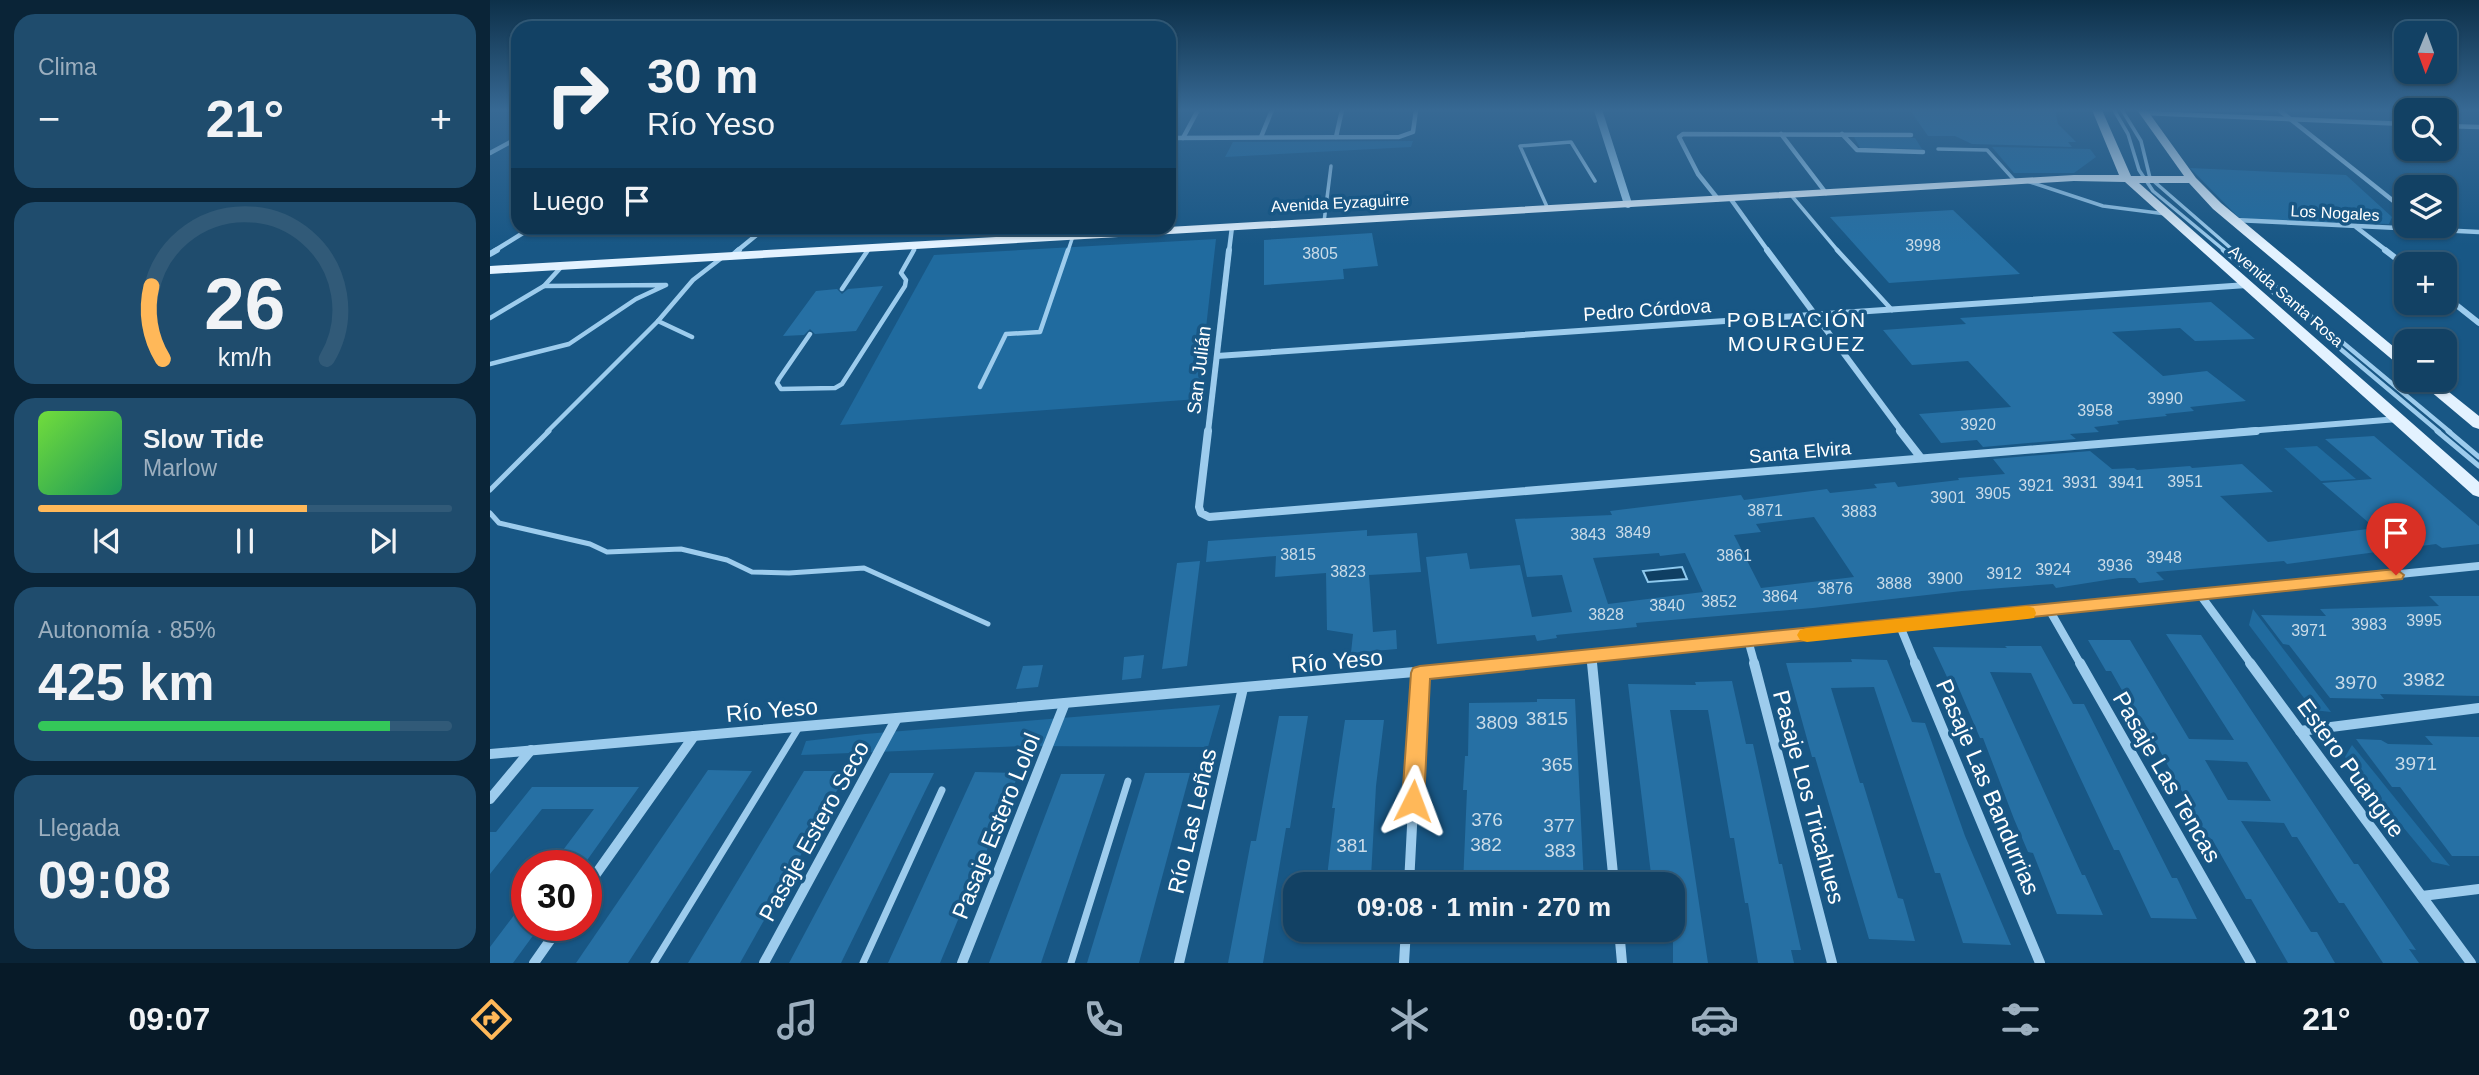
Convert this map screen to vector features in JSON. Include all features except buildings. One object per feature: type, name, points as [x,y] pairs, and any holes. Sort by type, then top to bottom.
[{"type":"main road","name":"Avenida Santa Rosa","points":[[2115,155],[2117,161],[2140,178],[2167,214],[2479,491]]},
{"type":"main road","name":"Avenida Santa Rosa","points":[[2174,155],[2192,180],[2232,220],[2394,354]]},
{"type":"main road","points":[[2074,178],[2103,169],[2117,161]]},
{"type":"main road","name":"Avenida Eyzaguirre","points":[[1176,230],[2074,178],[2192,180]]},
{"type":"main road","name":"Avenida Eyzaguirre","points":[[490,270],[1091,235]]},
{"type":"main road","points":[[2440,392],[2479,424]]},
{"type":"street","points":[[1612,155],[1628,204]]},
{"type":"street","points":[[1688,155],[1698,174],[1724,199],[1921,458]]},
{"type":"street","points":[[1797,155],[1826,193]]},
{"type":"street","points":[[2336,155],[2394,201]]},
{"type":"street","name":"Los Nogales","points":[[2232,220],[2394,227]]},
{"type":"street","points":[[2355,226],[2394,257]]},
{"type":"street","name":"San Julián","points":[[1204,515],[1199,507],[1232,227]]},
{"type":"street","name":"Los Nogales","points":[[2457,230],[2479,232]]},
{"type":"street","points":[[490,254],[520,235]]},
{"type":"street","points":[[728,256],[756,235]]},
{"type":"street","name":"Pedro Córdova","points":[[1217,356],[2248,285]]},
{"type":"street","points":[[2457,306],[2479,323]]},
{"type":"street","name":"Santa Elvira","points":[[1204,515],[1216,517],[2400,419]]},
{"type":"street","name":"Río Yeso","points":[[490,754],[1420,673],[2479,566]]},
{"type":"street","name":"Estero Puangue","points":[[2201,596],[2471,963]]},
{"type":"street","name":"Pasaje Las Tencas","points":[[2050,611],[2251,963]]},
{"type":"street","name":"Pasaje Las Bandurrias","points":[[1900,626],[2040,963]]},
{"type":"street","name":"Pasaje Los Tricahues","points":[[1748,640],[1832,963]]},
{"type":"street","points":[[1591,655],[1613,872]]},
{"type":"street","points":[[1410,872],[1420,673]]},
{"type":"street","name":"Río Las Leñas","points":[[1179,963],[1243,688]]},
{"type":"street","name":"Pasaje Estero Lolol","points":[[962,963],[1065,704]]},
{"type":"street","points":[[2300,731],[2479,708]]},
{"type":"street","name":"Pasaje Estero Seco","points":[[764,963],[897,718]]},
{"type":"street","points":[[602,865],[694,736]]},
{"type":"street","points":[[490,799],[531,750]]},
{"type":"street","points":[[2422,897],[2479,889]]},
{"type":"street","points":[[534,963],[549,941]]},
{"type":"street","points":[[1404,963],[1405,942]]},
{"type":"street","points":[[1620,942],[1622,963]]},
{"type":"lane","points":[[1524,155],[1548,209]]},
{"type":"lane","points":[[1579,155],[1595,181]]},
{"type":"lane","points":[[1992,155],[2022,182],[2103,206],[2167,214]]},
{"type":"lane","points":[[2134,155],[2140,178],[2160,197],[2479,466]]},
{"type":"lane","points":[[2140,178],[2141,155]]},
{"type":"lane","points":[[1324,222],[1331,166]]},
{"type":"lane","points":[[2140,178],[2214,236],[2479,457]]},
{"type":"lane","points":[[1791,195],[1852,268],[1892,310]]},
{"type":"lane","points":[[980,387],[1006,334],[1040,331],[1073,236]]},
{"type":"lane","points":[[810,334],[779,379],[778,386],[781,389],[835,388],[842,384],[905,285],[906,281],[901,273],[917,245]]},
{"type":"lane","points":[[842,289],[869,248]]},
{"type":"lane","points":[[490,489],[658,321],[693,280],[728,256]]},
{"type":"lane","points":[[490,318],[544,286],[563,265]]},
{"type":"lane","points":[[490,364],[569,344],[636,299],[666,285],[544,286]]},
{"type":"lane","points":[[658,321],[692,337]]},
{"type":"lane","points":[[490,513],[499,523],[590,544],[607,552],[681,548],[727,560],[752,572],[789,573],[864,568],[988,624]]},
{"type":"lane","points":[[653,963],[799,727]]},
{"type":"lane","points":[[1071,963],[1128,781]]},
{"type":"lane","points":[[863,963],[942,790]]},
{"type":"shaded area","points":[[1226,155],[1263,155],[1225,157]]},
{"type":"shaded area","points":[[1999,155],[2096,157],[2074,173],[2014,173]]},
{"type":"shaded area","points":[[2190,168],[2346,175],[2392,217],[2389,224],[2249,220],[2238,217]]},
{"type":"shaded area","points":[[1216,239],[1198,399],[840,425],[934,255]]},
{"type":"shaded area","points":[[2317,446],[2356,479],[2321,481],[2284,448]]},
{"type":"shaded area","points":[[1682,567],[1687,579],[1648,582],[1643,571]]},
{"type":"shaded area","points":[[2253,609],[2331,712],[2313,710],[2249,625]]},
{"type":"shaded area","points":[[1220,705],[1208,747],[1024,746],[801,755],[806,741]]},
{"type":"shaded area","points":[[2352,745],[2450,866],[2432,862],[2345,757]]},
{"type":"slow traffic","points":[[1807,635],[2027,613]]},
{"type":"district","name":"POBLACIÓN MOURGUEZ","points":[[1797,331]]},
{"type":"route","points":[[1413,801],[1420,673],[2396,575]]}]
